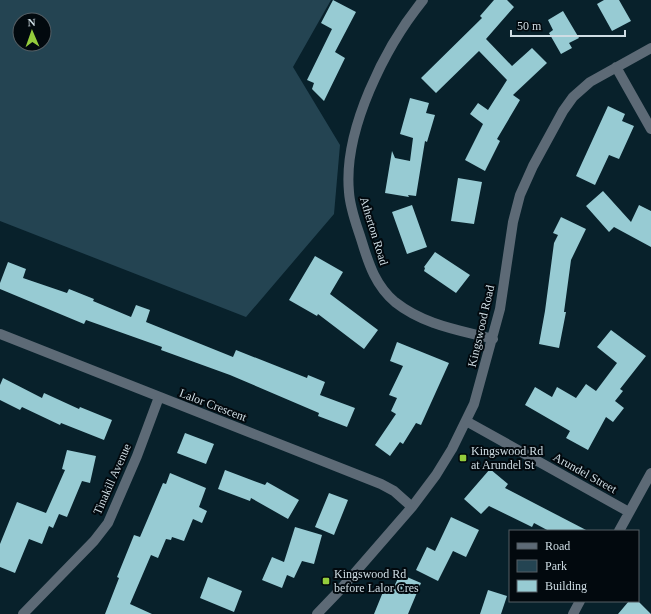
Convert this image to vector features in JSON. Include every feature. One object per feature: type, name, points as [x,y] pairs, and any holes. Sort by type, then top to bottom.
[{"type":"street","name":"Atherton Road","points":[[423,0],[400,30],[366,100],[354,140],[349,172],[349,192],[370,270],[383,289],[395,301],[431,324],[493,339]]},
{"type":"street","name":"Kingswood Road","points":[[317,614],[412,507],[436,475],[466,421],[474,404],[493,339],[500,309],[515,215],[520,195],[533,166],[559,117],[573,96],[590,82],[651,48]]},
{"type":"street","points":[[616,67],[651,129]]},
{"type":"street","name":"Lalor Crescent","points":[[0,334],[381,484],[394,491],[412,507]]},
{"type":"street","name":"Tinakill Avenue","points":[[23,614],[94,541],[108,523],[137,456],[159,397]]},
{"type":"street","name":"Arundel Street","points":[[466,421],[629,512]]},
{"type":"street","points":[[620,530],[651,473]]},
{"type":"street","points":[[573,614],[579,602]]},
{"type":"green space","points":[[0,0],[331,0],[293,67],[340,145],[334,214],[246,317],[0,221]]},
{"type":"building","points":[[333,0],[356,12],[335,52],[345,58],[324,101],[312,89],[314,83],[307,80],[332,29],[321,23]]},
{"type":"building","points":[[494,0],[507,0],[514,7],[486,39],[512,66],[532,48],[547,63],[513,95],[520,100],[497,139],[500,141],[485,171],[465,160],[483,124],[470,114],[478,103],[488,110],[507,80],[479,51],[436,93],[421,78],[482,18],[480,16]]},
{"type":"building","points":[[604,0],[619,0],[631,21],[612,31],[597,4]]},
{"type":"building","points":[[563,11],[579,38],[569,43],[572,48],[561,54],[549,33],[553,30],[548,20]]},
{"type":"building","points":[[410,98],[429,103],[426,113],[435,115],[427,142],[425,141],[416,196],[408,195],[409,197],[385,193],[392,151],[395,158],[410,161],[413,138],[400,134]]},
{"type":"building","points":[[608,106],[625,114],[622,121],[634,126],[619,159],[609,155],[595,185],[576,176]]},
{"type":"building","points":[[458,178],[482,182],[474,224],[451,221]]},
{"type":"building","points":[[603,191],[631,222],[639,205],[651,211],[651,247],[614,227],[609,232],[586,206]]},
{"type":"building","points":[[412,205],[427,247],[407,254],[392,212]]},
{"type":"building","points":[[561,217],[586,229],[571,260],[564,312],[566,312],[559,348],[539,344],[554,243],[558,235],[553,233]]},
{"type":"building","points":[[435,252],[470,275],[456,293],[424,271],[424,267]]},
{"type":"building","points":[[315,256],[343,272],[330,294],[378,330],[364,349],[318,314],[317,316],[289,300]]},
{"type":"building","points":[[8,262],[26,269],[23,278],[67,293],[69,289],[131,317],[136,305],[150,310],[146,322],[233,357],[236,350],[307,378],[308,375],[325,382],[320,395],[355,408],[347,427],[318,416],[319,413],[230,375],[161,350],[162,347],[86,320],[84,324],[0,289],[0,283]]},
{"type":"building","points":[[611,330],[646,356],[620,389],[623,391],[615,401],[624,408],[613,422],[606,417],[588,450],[566,438],[570,431],[525,405],[535,387],[552,397],[557,387],[576,398],[586,384],[596,391],[617,363],[597,347]]},
{"type":"building","points":[[397,342],[449,363],[421,425],[416,423],[403,444],[400,442],[390,456],[375,445],[396,414],[391,411],[397,398],[389,395],[403,366],[390,361]]},
{"type":"building","points":[[3,378],[42,398],[44,393],[79,409],[80,407],[112,420],[104,440],[61,423],[60,425],[22,407],[20,410],[0,400],[0,385]]},
{"type":"building","points":[[185,433],[214,444],[206,464],[177,453]]},
{"type":"building","points":[[67,450],[96,456],[90,483],[82,481],[67,517],[59,514],[53,528],[49,526],[42,544],[29,539],[15,573],[0,567],[0,544],[17,502],[46,513],[65,470],[62,469]]},
{"type":"building","points":[[490,469],[508,484],[505,488],[586,530],[547,530],[534,523],[532,527],[489,506],[481,514],[464,499]]},
{"type":"building","points":[[225,470],[265,485],[267,482],[299,500],[288,519],[251,498],[250,501],[218,489]]},
{"type":"building","points":[[170,473],[206,488],[199,507],[207,511],[202,523],[193,519],[184,541],[172,537],[171,540],[166,539],[158,558],[151,555],[130,604],[152,614],[105,614],[119,578],[117,577],[134,535],[140,537],[163,483],[166,484]]},
{"type":"building","points":[[329,493],[348,500],[334,535],[315,527]]},
{"type":"building","points":[[451,517],[479,530],[466,557],[453,551],[438,581],[416,570],[427,547],[435,551]]},
{"type":"building","points":[[295,527],[322,535],[314,564],[302,561],[294,578],[287,575],[282,588],[262,580],[272,557],[284,562]]},
{"type":"building","points":[[400,574],[421,583],[408,614],[374,614],[385,587],[392,591]]},
{"type":"building","points":[[208,577],[242,591],[234,612],[200,598]]},
{"type":"building","points":[[488,590],[507,596],[501,614],[480,614]]},
{"type":"building","points":[[628,602],[639,602],[651,614],[618,614]]},
{"type":"place","name":"Kingswood Rd at Arundel St","points":[[463,458]]},
{"type":"place","name":"Kingswood Rd before Lalor Cres","points":[[326,581]]}]
